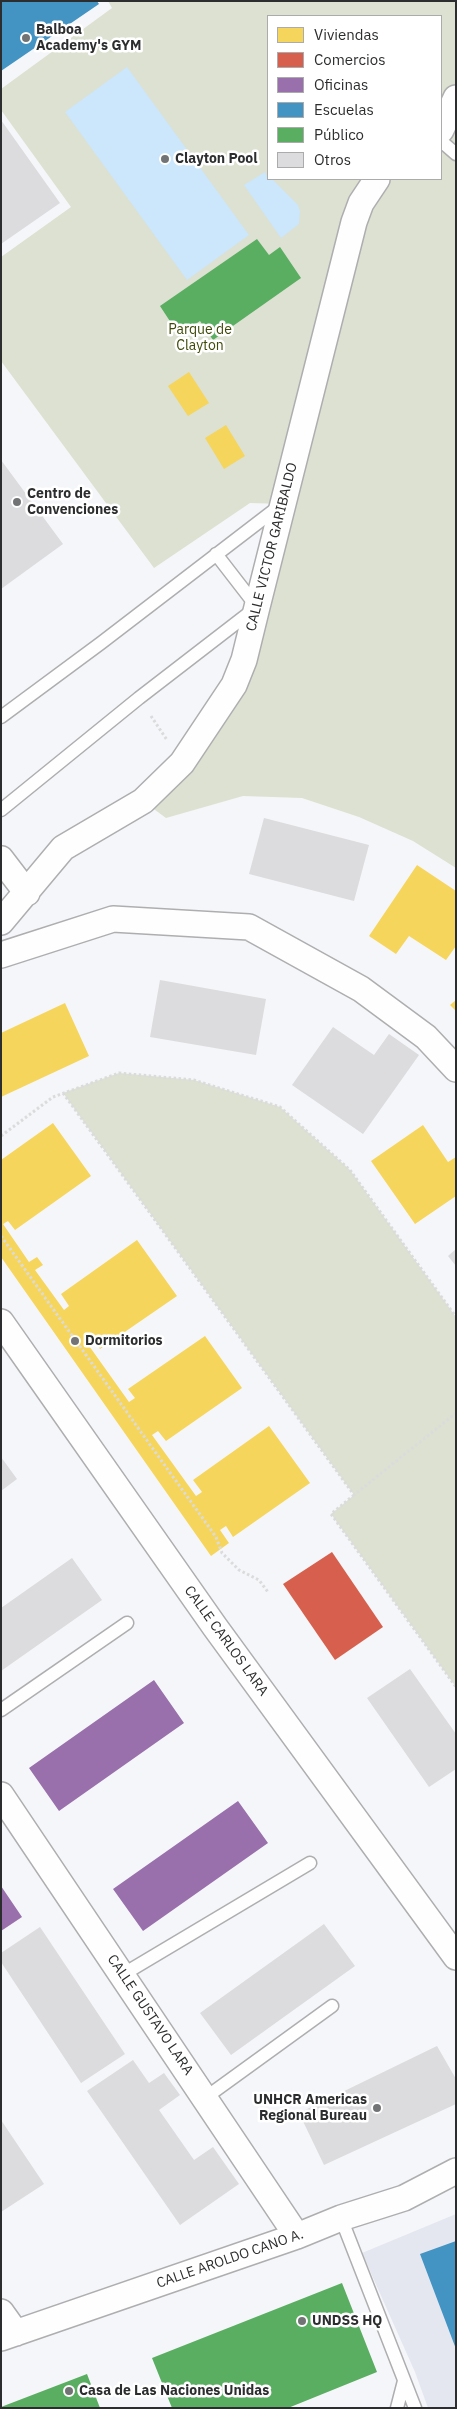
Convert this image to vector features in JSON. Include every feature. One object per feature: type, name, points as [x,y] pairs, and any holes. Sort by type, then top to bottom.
[{"type":"street","points":[[442,128],[456,98]]},
{"type":"street","name":"CALLE VICTOR GARIBALDO","points":[[27,893],[63,848],[143,801],[182,763],[234,685],[244,660],[354,222],[361,203],[375,180]]},
{"type":"street","points":[[1,859],[27,893],[1,922]]},
{"type":"street","points":[[1,955],[113,919],[249,927],[361,989],[426,1038],[456,1069]]},
{"type":"street","name":"CALLE CARLOS LARA","points":[[1,1322],[215,1627],[456,1957]]},
{"type":"street","name":"CALLE GUSTAVO LARA","points":[[1,1795],[297,2236]]},
{"type":"street","name":"CALLE AROLDO CANO A.","points":[[9,2335],[297,2236],[341,2218],[404,2198],[456,2171]]},
{"type":"street","points":[[1,2312],[9,2335]]},
{"type":"lane","points":[[442,142],[456,154]]},
{"type":"lane","points":[[1,717],[101,643],[283,503]]},
{"type":"lane","points":[[1,810],[138,698],[257,607],[216,554]]},
{"type":"lane","points":[[1,1710],[127,1623]]},
{"type":"lane","points":[[122,1975],[310,1863]]},
{"type":"lane","points":[[205,2098],[332,2006]]},
{"type":"lane","points":[[341,2218],[415,2408]]},
{"type":"lane","points":[[397,2408],[404,2382]]},
{"type":"path","points":[[138,698],[182,763]]},
{"type":"path","points":[[1,1136],[53,1097],[119,1073],[194,1080],[280,1107],[350,1170],[456,1317]]},
{"type":"path","points":[[63,1093],[354,1495]]},
{"type":"path","points":[[1,1236],[216,1537],[222,1553],[239,1570],[259,1580],[268,1592]]},
{"type":"path","points":[[456,1414],[331,1514],[456,1687]]},
{"type":"shaded area","points":[[456,2214],[456,2408],[428,2408],[415,2372],[362,2253]]},
{"type":"green space","name":"Parque de Clayton","points":[[108,1],[456,1],[456,868],[413,841],[359,817],[302,798],[243,796],[166,818],[143,801],[212,720],[283,504],[250,503],[154,568],[1,361],[1,257],[71,207],[1,110],[1,89],[112,8]]},
{"type":"green space","points":[[119,1073],[194,1080],[280,1107],[350,1170],[456,1317],[456,1687],[331,1514],[354,1495],[63,1093]]},
{"type":"water","points":[[127,67],[249,235],[187,280],[65,112]]},
{"type":"water","points":[[265,172],[267,180],[273,180],[298,205],[300,211],[299,224],[281,238],[244,185]]},
{"type":"building: Viviendas","points":[[189,372],[209,403],[188,416],[168,386]]},
{"type":"building: Viviendas","points":[[226,425],[245,456],[224,469],[205,438]]},
{"type":"building: Viviendas","points":[[417,865],[456,891],[456,946],[446,960],[409,936],[396,954],[369,936]]},
{"type":"building: Viviendas","points":[[456,1000],[456,1011],[450,1005]]},
{"type":"building: Viviendas","points":[[65,1003],[89,1056],[1,1097],[1,1033]]},
{"type":"building: Viviendas","name":"Dormitorios","points":[[53,1123],[91,1176],[15,1230],[8,1221],[3,1224],[29,1262],[37,1257],[43,1265],[35,1270],[64,1310],[69,1306],[61,1294],[137,1240],[177,1296],[100,1349],[93,1339],[87,1343],[129,1402],[135,1398],[128,1389],[205,1336],[242,1388],[166,1441],[158,1431],[152,1435],[196,1496],[202,1492],[193,1480],[269,1426],[310,1483],[233,1537],[226,1526],[220,1530],[229,1543],[211,1556],[1,1257],[1,1160]]},
{"type":"building: Viviendas","points":[[423,1125],[448,1162],[456,1157],[456,1196],[415,1224],[371,1161]]},
{"type":"building: Comercios","points":[[332,1552],[383,1627],[335,1660],[283,1584]]},
{"type":"building: Oficinas","points":[[154,1680],[184,1723],[59,1811],[29,1768]]},
{"type":"building: Oficinas","points":[[238,1801],[268,1843],[143,1931],[113,1889]]},
{"type":"building: Oficinas","points":[[1,1886],[22,1917],[1,1931]]},
{"type":"building: Escuelas","name":"Balboa Academy's GYM","points":[[1,1],[97,1],[99,4],[1,71]]},
{"type":"building: Escuelas","points":[[456,2241],[456,2349],[420,2254]]},
{"type":"building: Público","points":[[257,239],[269,255],[280,247],[301,278],[213,340],[200,321],[179,335],[160,306]]},
{"type":"building: Público","name":"UNDSS HQ","points":[[342,2283],[377,2372],[288,2408],[172,2408],[152,2358]]},
{"type":"building: Público","name":"Casa de Las Naciones Unidas","points":[[87,2374],[100,2408],[1,2408],[1,2407]]},
{"type":"building: Otros","points":[[1,120],[60,203],[1,244]]},
{"type":"building: Otros","name":"Centro de Convenciones","points":[[1,460],[63,544],[1,589]]},
{"type":"building: Otros","points":[[264,818],[369,845],[354,901],[249,874]]},
{"type":"building: Otros","points":[[160,980],[266,999],[256,1055],[150,1037]]},
{"type":"building: Otros","points":[[333,1027],[374,1055],[389,1034],[419,1055],[363,1134],[292,1085]]},
{"type":"building: Otros","points":[[456,1249],[456,1266],[448,1256]]},
{"type":"building: Otros","points":[[1,1457],[17,1479],[1,1491]]},
{"type":"building: Otros","points":[[72,1558],[102,1600],[1,1671],[1,1608]]},
{"type":"building: Otros","points":[[410,1669],[456,1734],[456,1769],[429,1787],[367,1698]]},
{"type":"building: Otros","points":[[324,1924],[355,1966],[231,2055],[200,2013]]},
{"type":"building: Otros","points":[[40,1927],[125,2054],[81,2083],[1,1962],[1,1953]]},
{"type":"building: Otros","name":"UNHCR Americas Regional Bureau","points":[[437,2046],[456,2079],[456,2104],[324,2165],[299,2113]]},
{"type":"building: Otros","points":[[133,2060],[149,2083],[164,2073],[180,2095],[159,2110],[194,2160],[213,2147],[239,2184],[180,2225],[87,2091]]},
{"type":"building: Otros","points":[[1,2120],[44,2184],[1,2212]]},
{"type":"place","name":"Balboa Academy's GYM","points":[[26,38]]},
{"type":"place","name":"Clayton Pool","points":[[165,159]]},
{"type":"place","name":"Centro de Convenciones","points":[[17,502]]},
{"type":"place","name":"Dormitorios","points":[[75,1341]]},
{"type":"place","name":"UNHCR Americas Regional Bureau","points":[[377,2108]]},
{"type":"place","name":"UNDSS HQ","points":[[302,2321]]},
{"type":"place","name":"Casa de Las Naciones Unidas","points":[[69,2391]]}]
